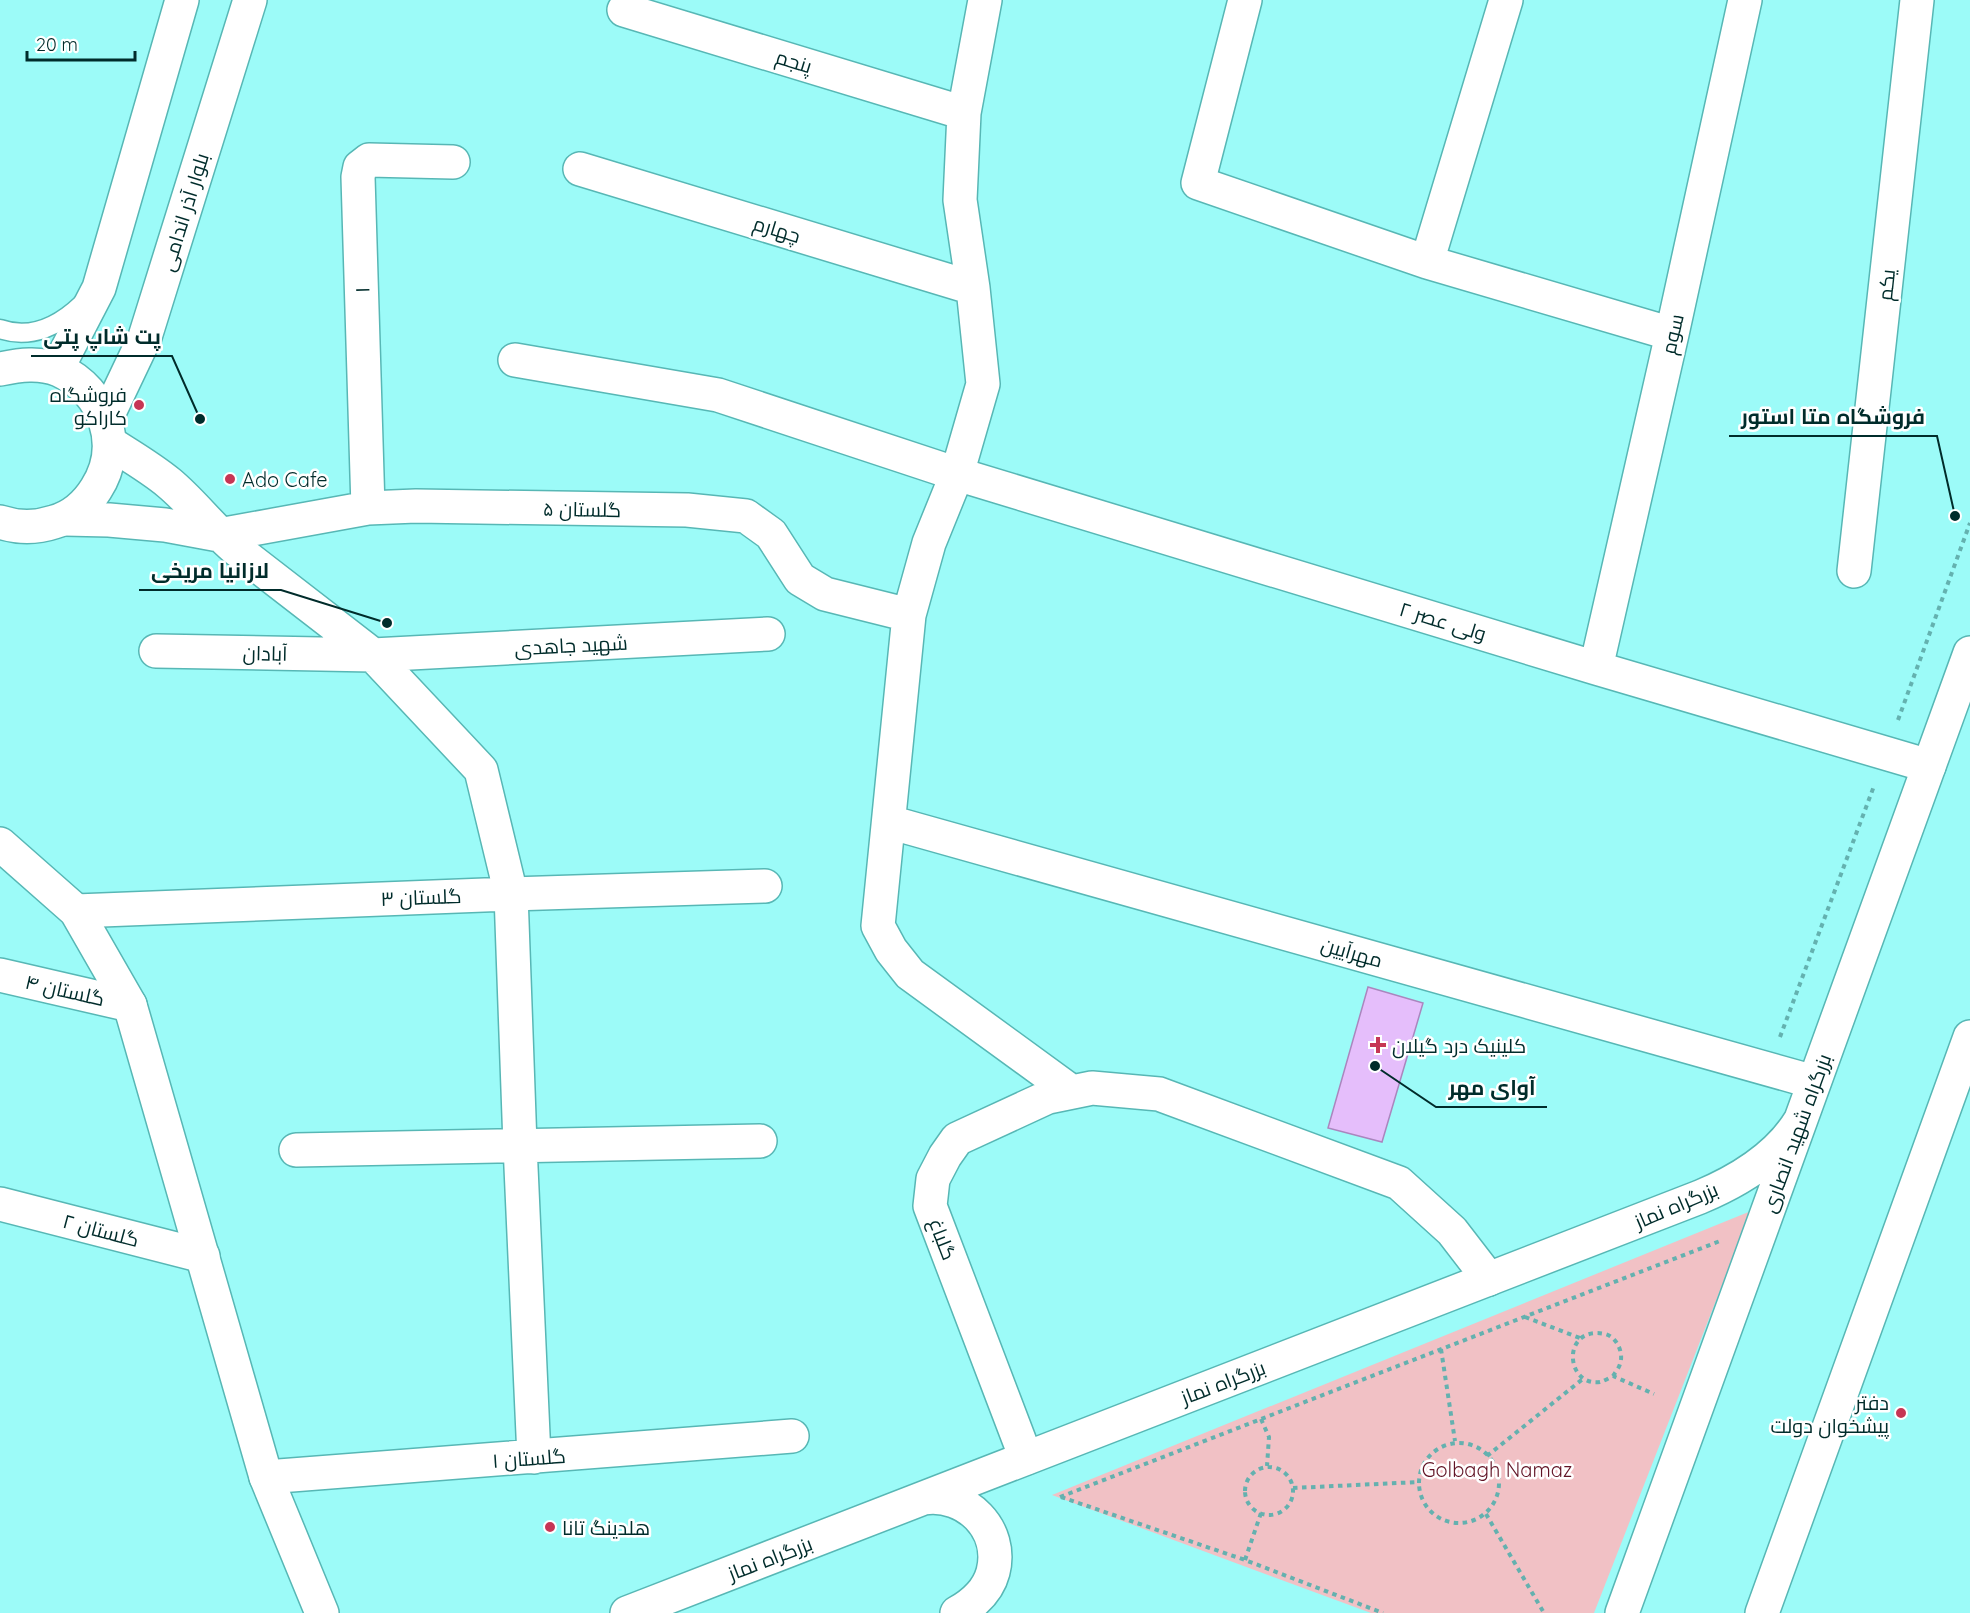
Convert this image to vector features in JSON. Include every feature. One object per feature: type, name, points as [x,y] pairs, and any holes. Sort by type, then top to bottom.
[{"type":"main road","points":[[57,369],[99,288],[182,0]]},
{"type":"main road","name":"بلوار آذر اندامی","points":[[65,519],[88,502],[103,478],[109,461],[108,431],[145,336],[250,0]]},
{"type":"main road","points":[[984,0],[964,113],[960,200],[973,288],[983,384],[957,474],[928,543],[909,615],[878,926],[891,950],[910,974],[1072,1092]]},
{"type":"main road","points":[[1245,0],[1198,183],[1427,262],[1672,334]]},
{"type":"main road","points":[[1427,262],[1506,0]]},
{"type":"main road","name":"سوم","points":[[1596,668],[1745,0]]},
{"type":"main road","name":"یکم","points":[[1854,571],[1917,0]]},
{"type":"main road","name":"پنجم","points":[[624,10],[665,11],[964,113]]},
{"type":"main road","name":"۱","points":[[368,508],[358,177],[360,167],[369,160],[453,162]]},
{"type":"main road","name":"چهارم","points":[[580,169],[973,288]]},
{"type":"main road","name":"ولی عصر ۲","points":[[514,360],[718,395],[957,474],[1596,668],[1929,766]]},
{"type":"main road","points":[[0,369],[19,365],[57,369],[78,381],[95,398],[108,431],[168,482],[219,535],[373,655],[481,770],[511,894],[534,1457]]},
{"type":"main road","name":"گلستان ۵","points":[[219,535],[368,508],[416,506],[687,510],[746,516],[771,534],[800,579],[825,594],[909,615]]},
{"type":"main road","points":[[3,528],[37,527],[65,519],[109,520],[219,535]]},
{"type":"main road","name":"شهید جاهدی","points":[[373,655],[768,634]]},
{"type":"main road","name":"آبادان","points":[[156,651],[373,655]]},
{"type":"main road","name":"بزرگراه شهید انصاری","points":[[1622,1613],[1970,653]]},
{"type":"main road","name":"مهرآیین","points":[[889,822],[1814,1082]]},
{"type":"main road","points":[[0,844],[76,911],[130,1005],[266,1477],[322,1613]]},
{"type":"main road","name":"گلستان ۳","points":[[76,911],[765,886]]},
{"type":"main road","name":"گلستان ۴","points":[[0,975],[130,1005]]},
{"type":"main road","points":[[1762,1613],[1970,1037]]},
{"type":"main road","name":"گلباغ","points":[[1026,1458],[930,1206],[933,1179],[957,1139],[1048,1097],[1092,1088],[1159,1094],[1399,1183],[1452,1231],[1489,1279]]},
{"type":"main road","name":"بزرگراه نماز","points":[[627,1613],[1714,1190],[1762,1162],[1789,1138],[1800,1121]]},
{"type":"main road","points":[[296,1150],[760,1141]]},
{"type":"main road","name":"گلستان ۲","points":[[0,1204],[203,1256]]},
{"type":"main road","name":"گلستان ۱","points":[[266,1477],[792,1436]]},
{"type":"main road","points":[[924,1498],[951,1499],[970,1508],[984,1523],[993,1542],[994,1562],[989,1582],[977,1599],[957,1613]]},
{"type":"lane","points":[[0,329],[12,333],[36,332],[60,323],[99,288]]},
{"type":"path","points":[[1768,1069],[1970,523]]},
{"type":"path","points":[[1383,1613],[1245,1560],[1060,1497],[1762,1225]]},
{"type":"path","points":[[1524,1317],[1580,1338]]},
{"type":"path","points":[[1595,1332],[1610,1335],[1620,1347],[1621,1363],[1613,1376],[1599,1382],[1584,1378],[1573,1367],[1572,1351],[1580,1338],[1595,1332]]},
{"type":"path","points":[[1441,1349],[1455,1441]]},
{"type":"path","points":[[1613,1376],[1654,1394]]},
{"type":"path","points":[[1487,1456],[1584,1378]]},
{"type":"path","points":[[1261,1419],[1269,1437],[1267,1466]]},
{"type":"path","points":[[1455,1441],[1480,1448],[1487,1456],[1497,1467],[1499,1492],[1486,1514],[1462,1524],[1437,1518],[1421,1499],[1419,1482],[1419,1473],[1432,1452],[1455,1441]]},
{"type":"path","points":[[1267,1466],[1282,1469],[1293,1481],[1293,1488],[1294,1497],[1286,1510],[1271,1516],[1256,1512],[1246,1501],[1245,1485],[1252,1472],[1267,1466]]},
{"type":"path","points":[[1293,1488],[1419,1482]]},
{"type":"path","points":[[1245,1560],[1261,1513]]},
{"type":"path","points":[[1486,1514],[1544,1613]]},
{"type":"green space","name":"Golbagh Namaz","points":[[1751,1211],[1594,1613],[1371,1613],[1052,1495]]},
{"type":"building","points":[[1368,987],[1423,1003],[1382,1142],[1328,1128]]},
{"type":"place","name":"فروشگاه کاراکو","points":[[139,405]]},
{"type":"place","name":"پت شاپ پتی","points":[[200,419]]},
{"type":"place","name":"Ado Cafe","points":[[230,479]]},
{"type":"place","name":"فروشگاه متا استور","points":[[1955,516]]},
{"type":"place","name":"لازانیا مریخی","points":[[387,623]]},
{"type":"place","name":"کلینیک درد گیلان","points":[[1378,1045]]},
{"type":"place","name":"آوای مهر","points":[[1375,1066]]},
{"type":"place","name":"دفتر پیشخوان دولت","points":[[1901,1413]]},
{"type":"place","name":"هلدینگ تانا","points":[[550,1527]]}]
